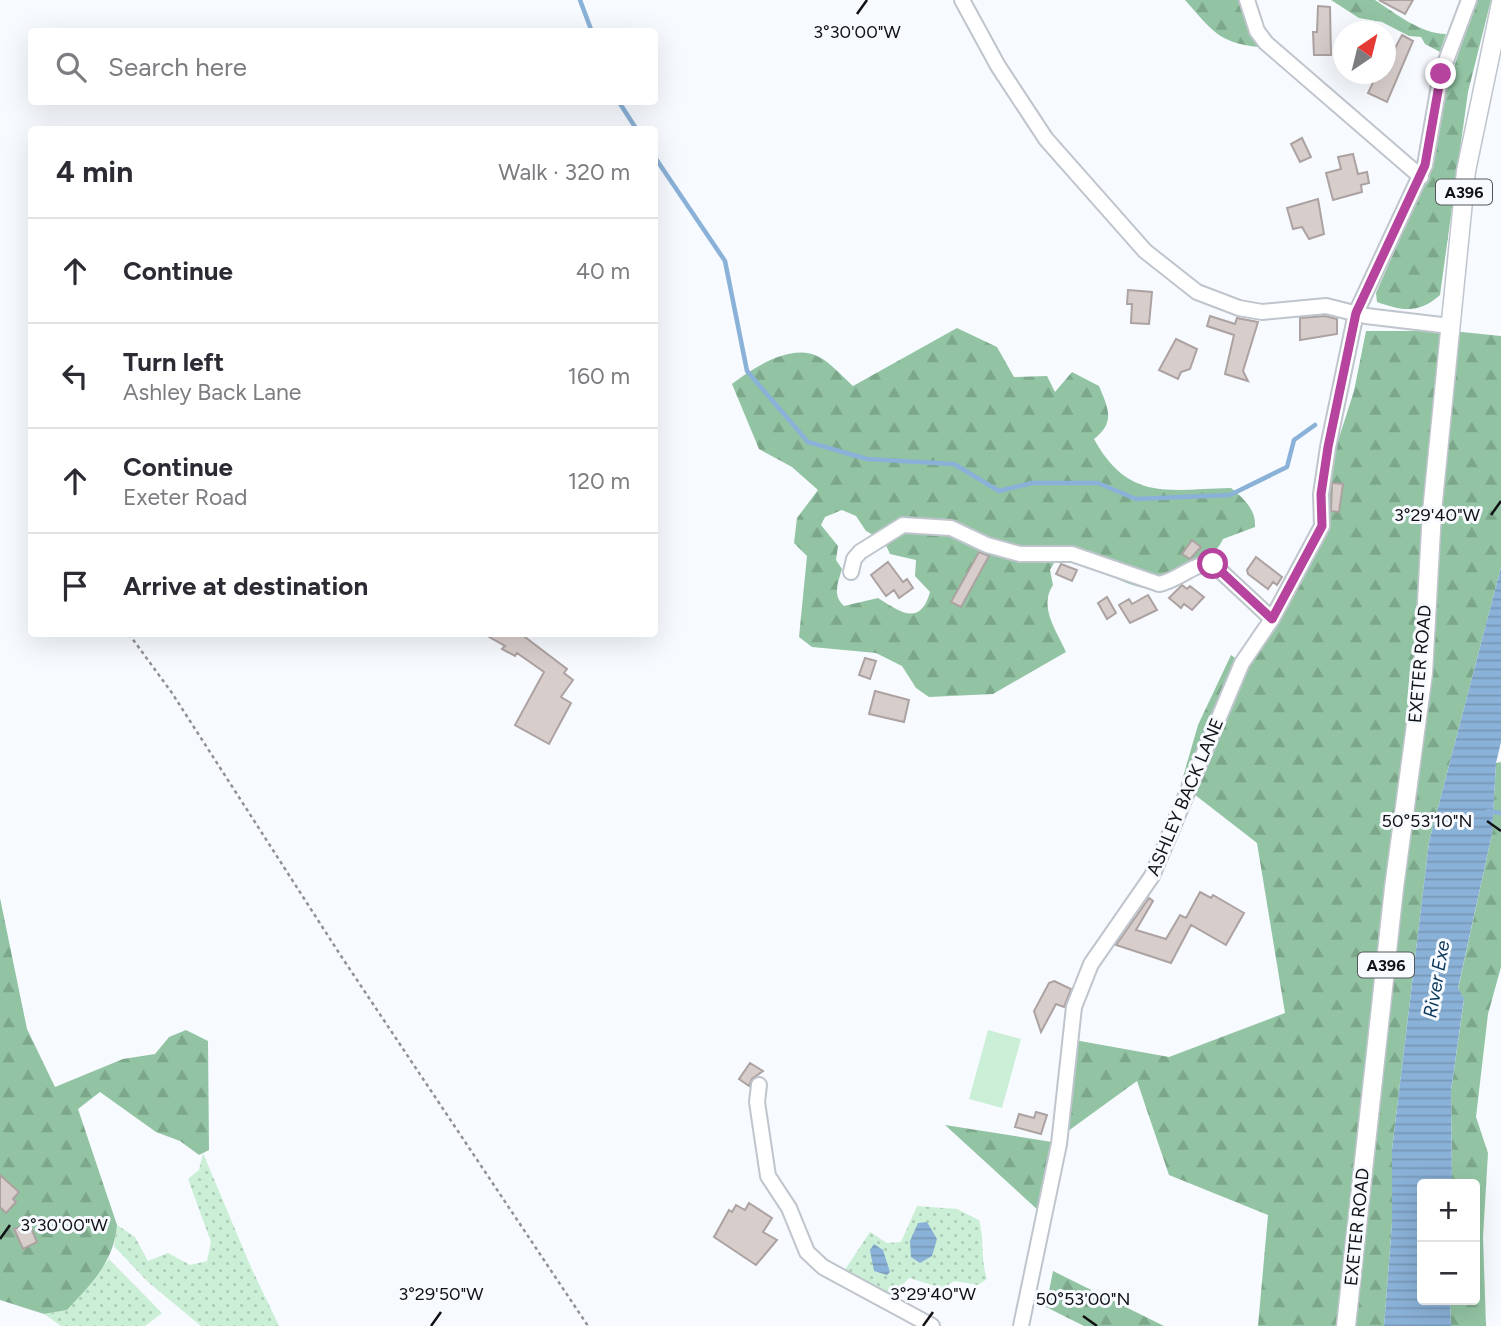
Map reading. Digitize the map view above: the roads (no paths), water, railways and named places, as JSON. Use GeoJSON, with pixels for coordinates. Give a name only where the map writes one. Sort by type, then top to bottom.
{"type":"FeatureCollection","features":[{"type":"Feature","properties":{"kind":"main road","name":"EXETER ROAD"},"geometry":{"type":"LineString","coordinates":[[1346,1326],[1394,888],[1423,673],[1432,512],[1466,172],[1500,14]]}},
{"type":"Feature","properties":{"kind":"street"},"geometry":{"type":"LineString","coordinates":[[961,0],[998,66],[1045,139],[1160,265],[1197,292],[1238,308],[1262,312],[1326,306],[1356,313],[1450,326]]}},
{"type":"Feature","properties":{"kind":"street"},"geometry":{"type":"LineString","coordinates":[[1247,0],[1250,13],[1266,43],[1421,177]]}},
{"type":"Feature","properties":{"kind":"street"},"geometry":{"type":"LineString","coordinates":[[1356,313],[1421,177],[1441,74],[1469,0]]}},
{"type":"Feature","properties":{"kind":"street","name":"ASHLEY BACK LANE"},"geometry":{"type":"LineString","coordinates":[[1021,1326],[1059,1144],[1074,1007],[1091,964],[1152,876],[1242,663],[1272,619],[1322,526],[1321,494],[1328,447],[1356,313]]}},
{"type":"Feature","properties":{"kind":"street"},"geometry":{"type":"LineString","coordinates":[[851,572],[854,559],[860,552],[903,524],[951,527],[987,545],[1020,554],[1072,554],[1159,584],[1170,583],[1204,563],[1213,564],[1272,619]]}},
{"type":"Feature","properties":{"kind":"street"},"geometry":{"type":"LineString","coordinates":[[759,1085],[757,1102],[768,1177],[789,1208],[807,1252],[823,1267],[932,1326]]}},
{"type":"Feature","properties":{"kind":"water","name":"River Exe"},"geometry":{"type":"Polygon","coordinates":[[[1501,567],[1501,742],[1496,763],[1492,834],[1458,988],[1464,999],[1451,1091],[1452,1179],[1417,1179],[1417,1305],[1450,1305],[1451,1326],[1384,1326],[1392,1224],[1392,1150],[1429,842],[1501,567]]]}},
{"type":"Feature","properties":{"kind":"water"},"geometry":{"type":"Polygon","coordinates":[[[927,1222],[937,1239],[932,1256],[920,1263],[911,1257],[910,1241],[918,1223],[927,1222]]]}},
{"type":"Feature","properties":{"kind":"water"},"geometry":{"type":"Polygon","coordinates":[[[874,1244],[883,1250],[890,1272],[887,1275],[874,1271],[870,1250],[874,1244]]]}},
{"type":"Feature","properties":{"kind":"waterway"},"geometry":{"type":"LineString","coordinates":[[580,0],[590,28]]}},
{"type":"Feature","properties":{"kind":"waterway"},"geometry":{"type":"LineString","coordinates":[[621,105],[634,126]]}},
{"type":"Feature","properties":{"kind":"waterway"},"geometry":{"type":"LineString","coordinates":[[658,162],[725,261],[747,371],[808,442],[867,459],[954,464],[999,491],[1032,483],[1098,483],[1136,499],[1230,495],[1287,467],[1294,440],[1315,425]]}},
{"type":"Feature","properties":{"kind":"waterway"},"geometry":{"type":"LineString","coordinates":[[1488,811],[1501,813]]}}]}
